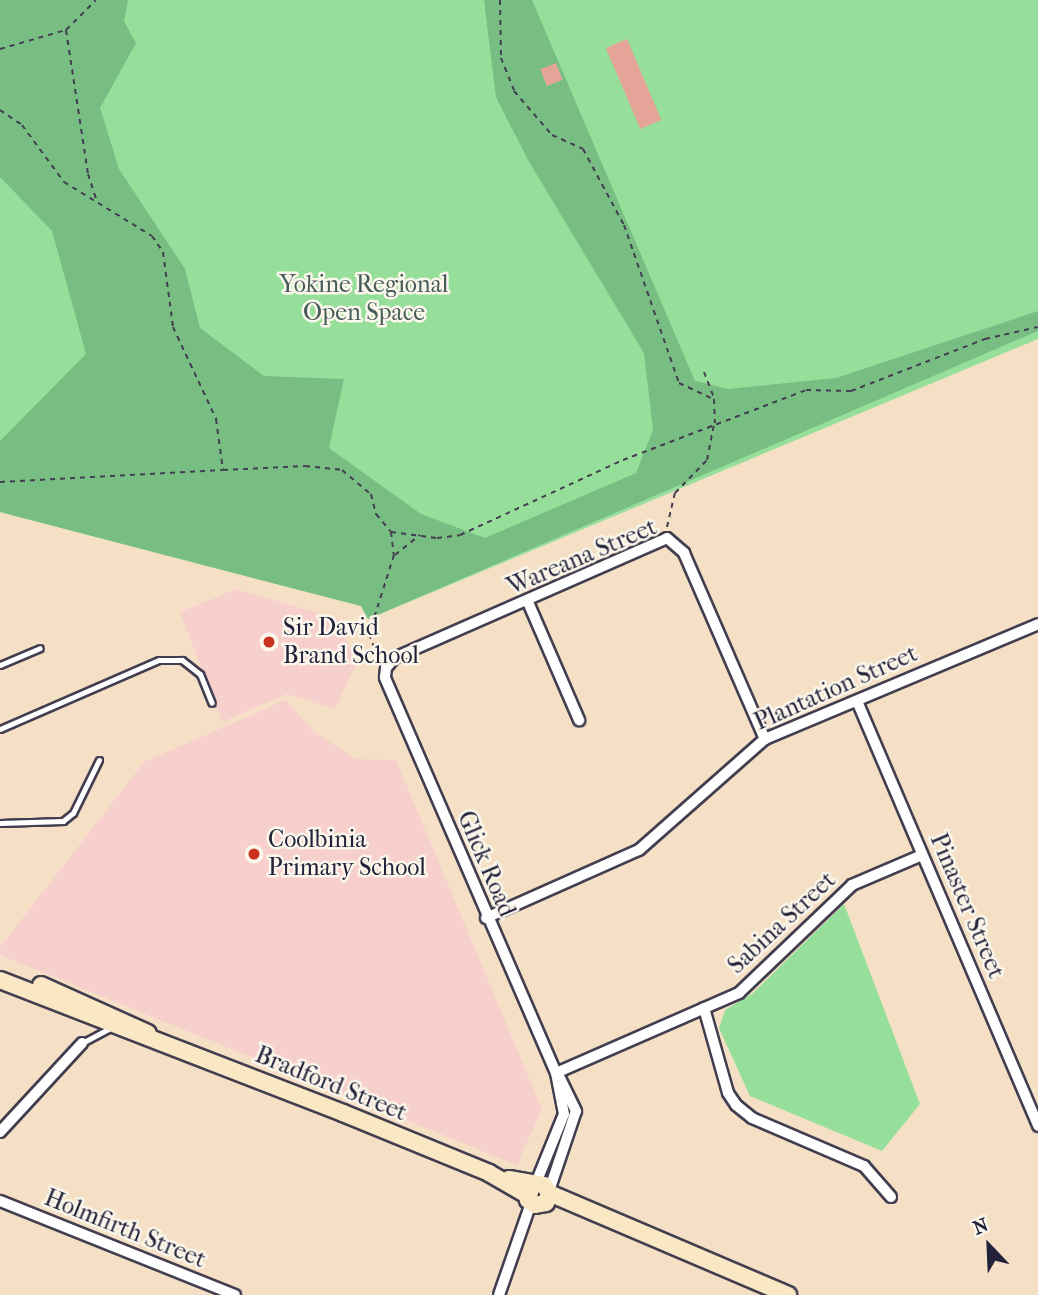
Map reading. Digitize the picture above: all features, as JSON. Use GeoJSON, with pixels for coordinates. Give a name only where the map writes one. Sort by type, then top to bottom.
{"type":"FeatureCollection","features":[{"type":"Feature","properties":{"kind":"street","name":"Wareana Street"},"geometry":{"type":"LineString","coordinates":[[386,668],[394,658],[528,602],[667,538],[684,553],[765,739]]}},
{"type":"Feature","properties":{"kind":"street"},"geometry":{"type":"LineString","coordinates":[[528,602],[579,720]]}},
{"type":"Feature","properties":{"kind":"street","name":"Plantation Street"},"geometry":{"type":"LineString","coordinates":[[486,918],[639,850],[765,739],[1038,624]]}},
{"type":"Feature","properties":{"kind":"street","name":"Glick Road"},"geometry":{"type":"LineString","coordinates":[[386,668],[385,677],[486,918],[556,1073],[565,1115],[539,1195],[499,1295]]}},
{"type":"Feature","properties":{"kind":"street","name":"Pinaster Street"},"geometry":{"type":"LineString","coordinates":[[857,701],[1038,1126]]}},
{"type":"Feature","properties":{"kind":"street","name":"Sabina Street"},"geometry":{"type":"LineString","coordinates":[[556,1073],[704,1008],[751,984],[852,885],[922,855]]}},
{"type":"Feature","properties":{"kind":"street","name":"Bradford Street"},"geometry":{"type":"LineString","coordinates":[[0,969],[133,1022],[156,1038]]}},
{"type":"Feature","properties":{"kind":"street","name":"Bradford Street"},"geometry":{"type":"LineString","coordinates":[[0,980],[112,1027],[156,1038],[788,1295]]}},
{"type":"Feature","properties":{"kind":"street"},"geometry":{"type":"LineString","coordinates":[[704,1008],[728,1093],[737,1105],[752,1118],[864,1166],[891,1197]]}},
{"type":"Feature","properties":{"kind":"street"},"geometry":{"type":"LineString","coordinates":[[0,1132],[82,1043]]}},
{"type":"Feature","properties":{"kind":"street","name":"Holmfirth Street"},"geometry":{"type":"LineString","coordinates":[[0,1201],[235,1295]]}},
{"type":"Feature","properties":{"kind":"lane"},"geometry":{"type":"LineString","coordinates":[[0,666],[40,648]]}},
{"type":"Feature","properties":{"kind":"lane"},"geometry":{"type":"LineString","coordinates":[[0,729],[159,660],[182,660],[201,674],[212,703]]}},
{"type":"Feature","properties":{"kind":"lane"},"geometry":{"type":"LineString","coordinates":[[0,823],[63,821],[74,813],[99,760]]}},
{"type":"Feature","properties":{"kind":"lane"},"geometry":{"type":"LineString","coordinates":[[82,1043],[112,1027]]}},
{"type":"Feature","properties":{"kind":"path"},"geometry":{"type":"LineString","coordinates":[[0,49],[66,30],[96,0]]}},
{"type":"Feature","properties":{"kind":"path"},"geometry":{"type":"LineString","coordinates":[[500,0],[501,58],[514,92],[552,135],[583,149],[624,225],[679,383],[714,400]]}},
{"type":"Feature","properties":{"kind":"path"},"geometry":{"type":"LineString","coordinates":[[66,30],[88,174],[97,202]]}},
{"type":"Feature","properties":{"kind":"path"},"geometry":{"type":"LineString","coordinates":[[0,110],[22,125],[64,182],[152,236],[163,252],[173,327],[216,419],[223,470]]}},
{"type":"Feature","properties":{"kind":"path"},"geometry":{"type":"LineString","coordinates":[[391,532],[460,535],[714,424],[806,390],[851,391],[985,339],[1038,327]]}},
{"type":"Feature","properties":{"kind":"path"},"geometry":{"type":"LineString","coordinates":[[667,538],[667,516],[675,493],[707,460],[714,424],[714,400],[704,372]]}},
{"type":"Feature","properties":{"kind":"path"},"geometry":{"type":"LineString","coordinates":[[0,482],[305,466],[342,470],[371,494],[376,514],[391,532],[394,555],[369,634],[373,652],[386,668]]}},
{"type":"Feature","properties":{"kind":"path"},"geometry":{"type":"LineString","coordinates":[[394,555],[421,535]]}},
{"type":"Feature","properties":{"kind":"shaded area","name":"Sir David Brand School"},"geometry":{"type":"Polygon","coordinates":[[[236,589],[338,619],[356,664],[335,709],[287,694],[222,722],[180,612],[236,589]]]}},
{"type":"Feature","properties":{"kind":"shaded area","name":"Coolbinia Primary School"},"geometry":{"type":"Polygon","coordinates":[[[286,700],[314,732],[356,759],[396,760],[542,1109],[517,1165],[0,955],[0,947],[144,762],[286,700]]]}},
{"type":"Feature","properties":{"kind":"green space","name":"Yokine Regional Open Space"},"geometry":{"type":"Polygon","coordinates":[[[0,0],[1038,0],[1038,339],[368,619],[361,606],[0,512],[0,0]]]}},
{"type":"Feature","properties":{"kind":"green space"},"geometry":{"type":"Polygon","coordinates":[[[0,0],[128,0],[124,21],[136,43],[100,108],[119,169],[185,269],[200,328],[264,376],[344,379],[329,448],[421,514],[485,538],[636,473],[653,430],[644,353],[528,160],[496,97],[484,0],[532,0],[695,381],[728,389],[836,378],[1038,311],[1038,331],[368,619],[361,606],[0,512],[0,441],[86,354],[52,231],[0,177],[0,0]]]}},
{"type":"Feature","properties":{"kind":"green space"},"geometry":{"type":"Polygon","coordinates":[[[844,904],[920,1104],[882,1151],[750,1096],[719,1028],[725,1010],[753,993],[844,904]]]}},
{"type":"Feature","properties":{"kind":"building"},"geometry":{"type":"Polygon","coordinates":[[[627,39],[661,120],[640,129],[606,48],[627,39]]]}},
{"type":"Feature","properties":{"kind":"building"},"geometry":{"type":"Polygon","coordinates":[[[556,63],[563,80],[547,86],[540,69],[556,63]]]}},
{"type":"Feature","properties":{"kind":"place","name":"Sir David Brand School"},"geometry":{"type":"Point","coordinates":[269,642]}},
{"type":"Feature","properties":{"kind":"place","name":"Coolbinia Primary School"},"geometry":{"type":"Point","coordinates":[254,854]}}]}
